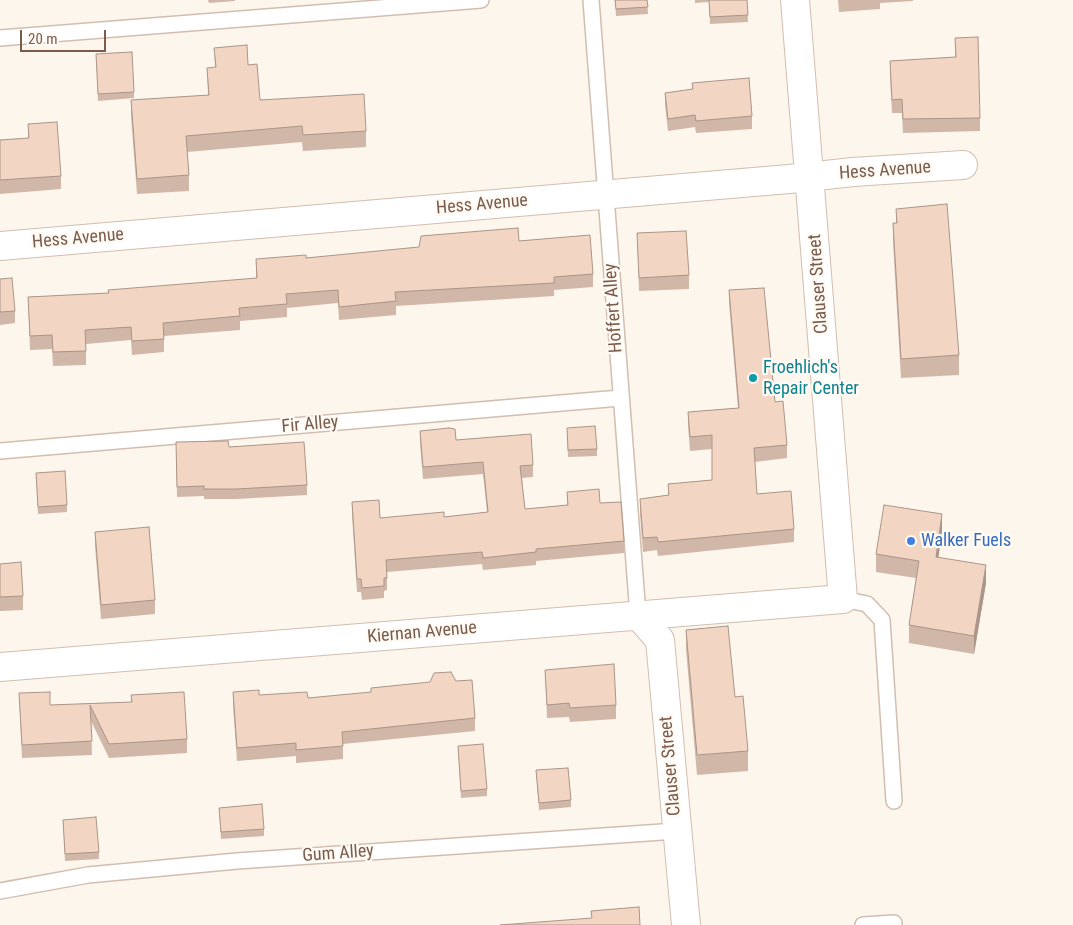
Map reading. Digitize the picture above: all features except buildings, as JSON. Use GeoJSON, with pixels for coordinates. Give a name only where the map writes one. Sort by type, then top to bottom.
{"type":"FeatureCollection","features":[{"type":"Feature","properties":{"kind":"street","name":"Clauser Street"},"geometry":{"type":"LineString","coordinates":[[795,0],[844,599]]}},
{"type":"Feature","properties":{"kind":"street","name":"Hess Avenue"},"geometry":{"type":"LineString","coordinates":[[0,246],[607,195],[853,172],[963,165]]}},
{"type":"Feature","properties":{"kind":"street","name":"Kiernan Avenue"},"geometry":{"type":"LineString","coordinates":[[0,667],[844,599]]}},
{"type":"Feature","properties":{"kind":"street","name":"Clauser Street"},"geometry":{"type":"LineString","coordinates":[[638,615],[660,640],[686,925]]}},
{"type":"Feature","properties":{"kind":"lane"},"geometry":{"type":"LineString","coordinates":[[0,38],[482,0]]}},
{"type":"Feature","properties":{"kind":"lane","name":"Hoffert Alley"},"geometry":{"type":"LineString","coordinates":[[591,0],[638,615]]}},
{"type":"Feature","properties":{"kind":"lane","name":"Fir Alley"},"geometry":{"type":"LineString","coordinates":[[0,451],[620,398]]}},
{"type":"Feature","properties":{"kind":"lane"},"geometry":{"type":"LineString","coordinates":[[844,599],[867,604],[882,620],[894,801]]}},
{"type":"Feature","properties":{"kind":"lane","name":"Gum Alley"},"geometry":{"type":"LineString","coordinates":[[0,891],[88,875],[227,862],[677,831]]}},
{"type":"Feature","properties":{"kind":"lane"},"geometry":{"type":"LineString","coordinates":[[863,925],[894,923]]}},
{"type":"Feature","properties":{"kind":"place","name":"Froehlich's Repair Center"},"geometry":{"type":"Point","coordinates":[753,378]}},
{"type":"Feature","properties":{"kind":"place","name":"Walker Fuels"},"geometry":{"type":"Point","coordinates":[911,541]}}]}
